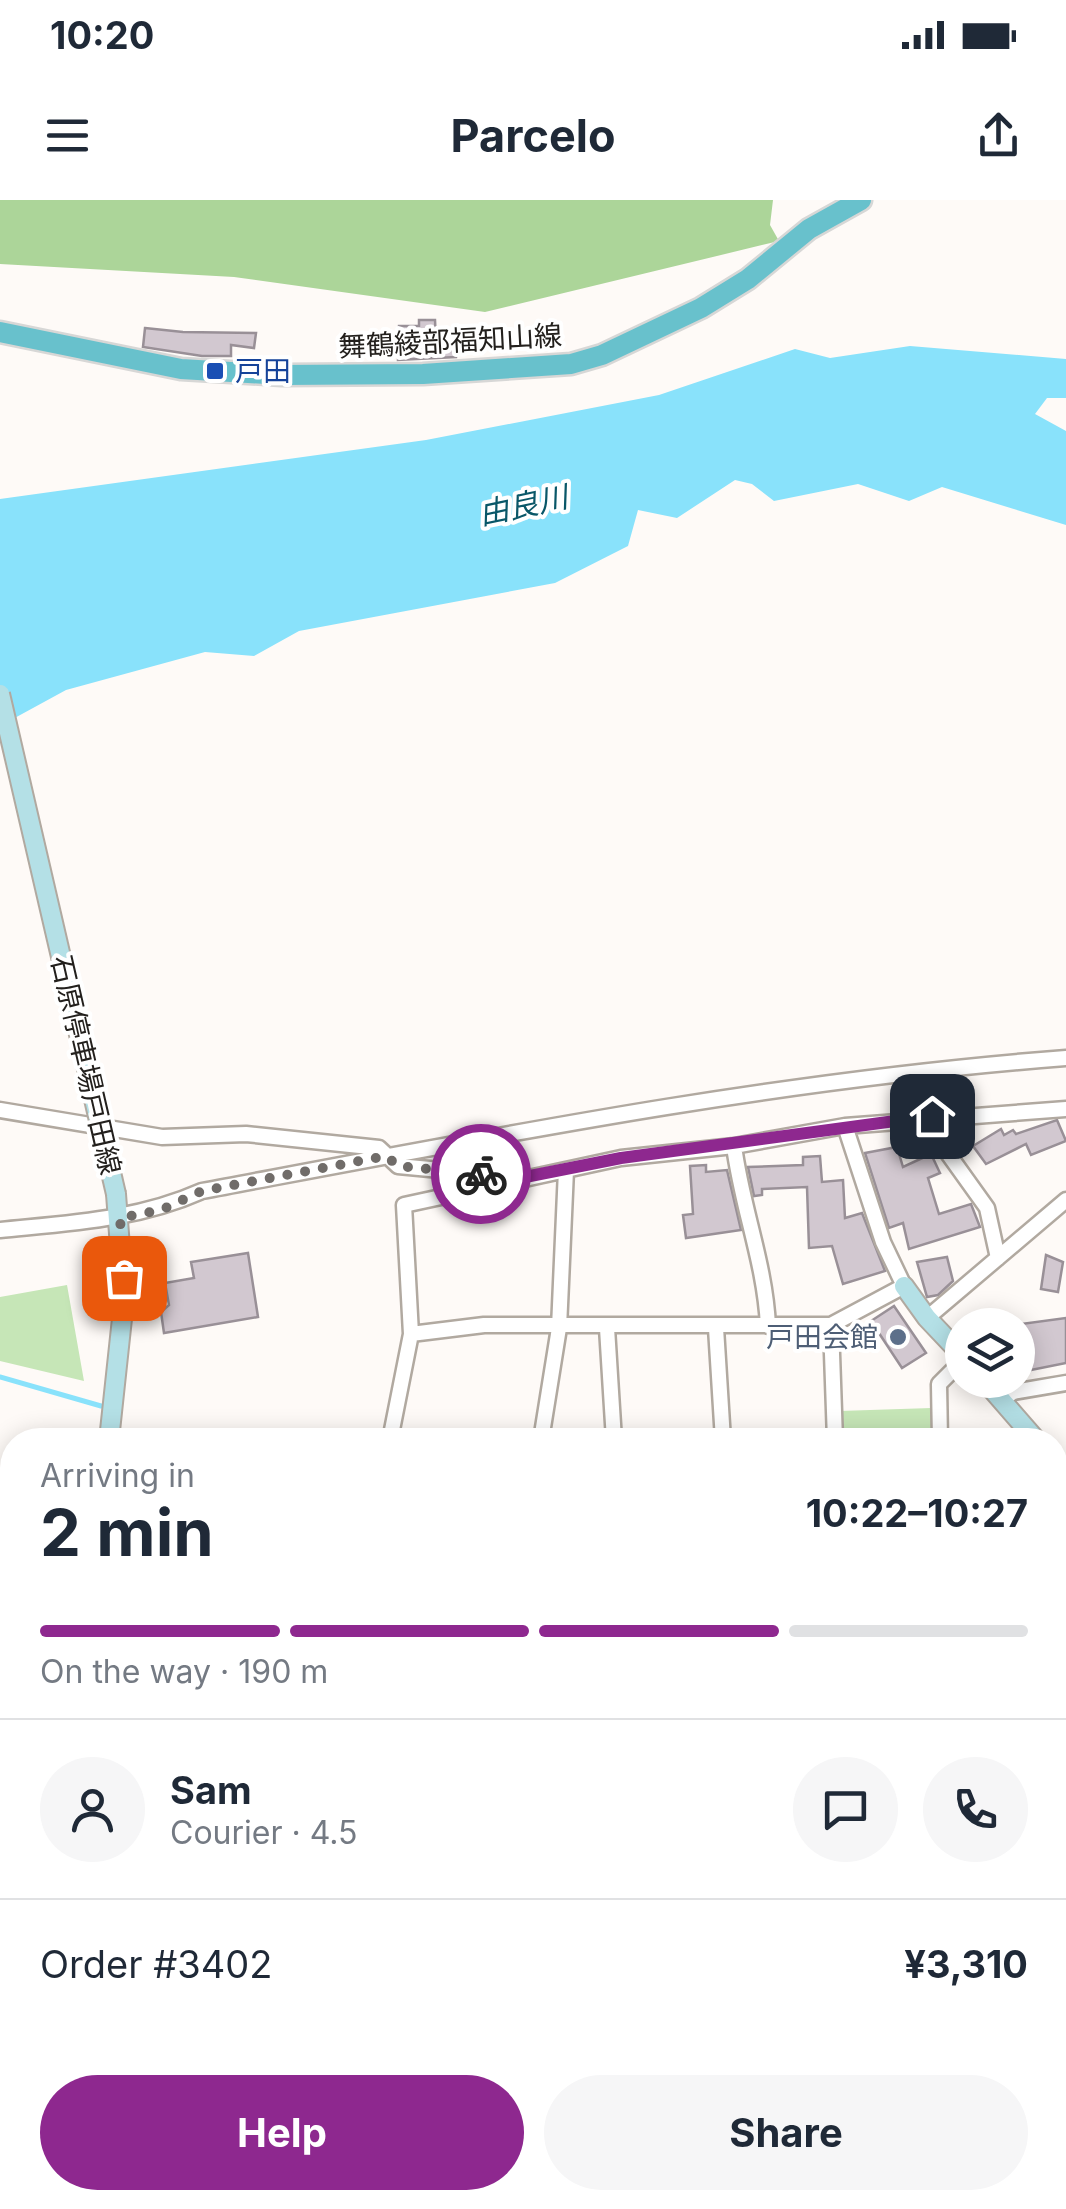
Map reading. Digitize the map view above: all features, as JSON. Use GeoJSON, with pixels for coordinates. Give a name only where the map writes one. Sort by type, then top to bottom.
{"type":"FeatureCollection","features":[{"type":"Feature","properties":{"kind":"main road","name":"舞鶴綾部福知山線"},"geometry":{"type":"LineString","coordinates":[[0,332],[181,369],[282,375],[423,374],[572,364],[602,355],[701,308],[748,279],[809,229],[861,200]]}},
{"type":"Feature","properties":{"kind":"main road","name":"石原停車場戸田線"},"geometry":{"type":"LineString","coordinates":[[0,694],[120,1218],[122,1334],[110,1428]]}},
{"type":"Feature","properties":{"kind":"main road"},"geometry":{"type":"LineString","coordinates":[[904,1286],[945,1339]]}},
{"type":"Feature","properties":{"kind":"main road"},"geometry":{"type":"LineString","coordinates":[[1002,1400],[1026,1428]]}},
{"type":"Feature","properties":{"kind":"street"},"geometry":{"type":"LineString","coordinates":[[0,1230],[120,1218],[161,1210],[202,1191],[756,1091],[908,1070],[1066,1058]]}},
{"type":"Feature","properties":{"kind":"street"},"geometry":{"type":"LineString","coordinates":[[392,1428],[411,1334],[404,1204],[479,1192],[520,1178],[621,1158],[734,1146],[845,1126],[932,1116],[1066,1109]]}},
{"type":"Feature","properties":{"kind":"street"},"geometry":{"type":"LineString","coordinates":[[0,1110],[162,1136],[246,1134],[379,1148],[398,1166],[520,1178]]}},
{"type":"Feature","properties":{"kind":"street"},"geometry":{"type":"LineString","coordinates":[[932,1116],[939,1141],[987,1208],[998,1258]]}},
{"type":"Feature","properties":{"kind":"street"},"geometry":{"type":"LineString","coordinates":[[411,1334],[484,1325],[832,1325],[904,1286],[883,1242],[845,1126]]}},
{"type":"Feature","properties":{"kind":"street"},"geometry":{"type":"LineString","coordinates":[[734,1146],[741,1199],[748,1210],[766,1280],[768,1326]]}},
{"type":"Feature","properties":{"kind":"street"},"geometry":{"type":"LineString","coordinates":[[542,1428],[559,1328],[566,1170]]}},
{"type":"Feature","properties":{"kind":"street"},"geometry":{"type":"LineString","coordinates":[[927,1318],[1066,1200]]}},
{"type":"Feature","properties":{"kind":"street"},"geometry":{"type":"LineString","coordinates":[[832,1325],[835,1428]]}},
{"type":"Feature","properties":{"kind":"street"},"geometry":{"type":"LineString","coordinates":[[607,1328],[613,1428]]}},
{"type":"Feature","properties":{"kind":"street"},"geometry":{"type":"LineString","coordinates":[[716,1328],[723,1428]]}},
{"type":"Feature","properties":{"kind":"street"},"geometry":{"type":"LineString","coordinates":[[940,1428],[939,1384],[945,1377]]}},
{"type":"Feature","properties":{"kind":"street"},"geometry":{"type":"LineString","coordinates":[[1002,1400],[1014,1392],[1066,1383]]}},
{"type":"Feature","properties":{"kind":"green space"},"geometry":{"type":"Polygon","coordinates":[[[0,200],[773,200],[770,225],[779,241],[485,312],[234,277],[0,264],[0,200]]]}},
{"type":"Feature","properties":{"kind":"green space"},"geometry":{"type":"Polygon","coordinates":[[[67,1285],[84,1381],[0,1361],[0,1297],[67,1285]]]}},
{"type":"Feature","properties":{"kind":"green space"},"geometry":{"type":"Polygon","coordinates":[[[931,1408],[932,1428],[841,1428],[840,1411],[931,1408]]]}},
{"type":"Feature","properties":{"kind":"water","name":"由良川"},"geometry":{"type":"Polygon","coordinates":[[[910,346],[1066,359],[1066,398],[1047,398],[1035,414],[1066,431],[1066,525],[942,487],[909,501],[858,484],[774,501],[752,484],[735,480],[677,518],[638,510],[628,546],[555,583],[299,631],[254,656],[205,652],[66,690],[0,726],[0,499],[426,440],[659,395],[795,349],[830,358],[910,346]]]}},
{"type":"Feature","properties":{"kind":"building"},"geometry":{"type":"Polygon","coordinates":[[[419,320],[435,320],[436,341],[457,341],[456,357],[398,360],[399,326],[419,326],[419,320]]]}},
{"type":"Feature","properties":{"kind":"building"},"geometry":{"type":"Polygon","coordinates":[[[145,328],[256,333],[254,348],[231,345],[231,356],[202,356],[143,347],[145,328]]]}},
{"type":"Feature","properties":{"kind":"building"},"geometry":{"type":"Polygon","coordinates":[[[1057,1120],[1066,1141],[1031,1155],[1026,1144],[986,1164],[973,1146],[1001,1129],[1004,1135],[1013,1130],[1016,1134],[1057,1120]]]}},
{"type":"Feature","properties":{"kind":"building"},"geometry":{"type":"Polygon","coordinates":[[[897,1147],[903,1167],[931,1154],[940,1173],[928,1178],[939,1214],[971,1204],[980,1227],[909,1249],[903,1223],[889,1228],[865,1153],[897,1147]]]}},
{"type":"Feature","properties":{"kind":"building"},"geometry":{"type":"Polygon","coordinates":[[[820,1156],[822,1182],[843,1180],[845,1218],[862,1213],[885,1271],[843,1284],[832,1246],[809,1248],[807,1187],[762,1189],[762,1195],[754,1196],[748,1167],[803,1165],[803,1157],[820,1156]]]}},
{"type":"Feature","properties":{"kind":"building"},"geometry":{"type":"Polygon","coordinates":[[[706,1165],[706,1172],[727,1170],[741,1230],[686,1238],[683,1215],[693,1214],[690,1166],[706,1165]]]}},
{"type":"Feature","properties":{"kind":"building"},"geometry":{"type":"Polygon","coordinates":[[[248,1253],[258,1317],[164,1333],[161,1312],[169,1305],[165,1283],[194,1278],[191,1262],[248,1253]]]}},
{"type":"Feature","properties":{"kind":"building"},"geometry":{"type":"Polygon","coordinates":[[[1046,1255],[1063,1262],[1058,1292],[1041,1289],[1046,1255]]]}},
{"type":"Feature","properties":{"kind":"building"},"geometry":{"type":"Polygon","coordinates":[[[947,1257],[953,1281],[938,1295],[927,1297],[917,1262],[947,1257]]]}},
{"type":"Feature","properties":{"kind":"building","name":"戸田会館"},"geometry":{"type":"Polygon","coordinates":[[[894,1306],[926,1353],[902,1368],[871,1321],[894,1306]]]}},
{"type":"Feature","properties":{"kind":"building"},"geometry":{"type":"Polygon","coordinates":[[[1066,1318],[1066,1363],[1035,1369],[1035,1322],[1066,1318]]]}},
{"type":"Feature","properties":{"kind":"waterway"},"geometry":{"type":"LineString","coordinates":[[0,1377],[101,1406]]}},
{"type":"Feature","properties":{"kind":"way so far"},"geometry":{"type":"LineString","coordinates":[[124,1278],[120,1218],[161,1210],[202,1191],[386,1156],[398,1166],[481,1174]]}},
{"type":"Feature","properties":{"kind":"place","name":"戸田"},"geometry":{"type":"Point","coordinates":[215,371]}},
{"type":"Feature","properties":{"kind":"place","name":"戸田会館"},"geometry":{"type":"Point","coordinates":[898,1337]}},
{"type":"Feature","properties":{"kind":"route"},"geometry":{"type":"LineString","coordinates":[[481,1174],[520,1178],[621,1158],[734,1146],[845,1126],[932,1116]]}}]}
